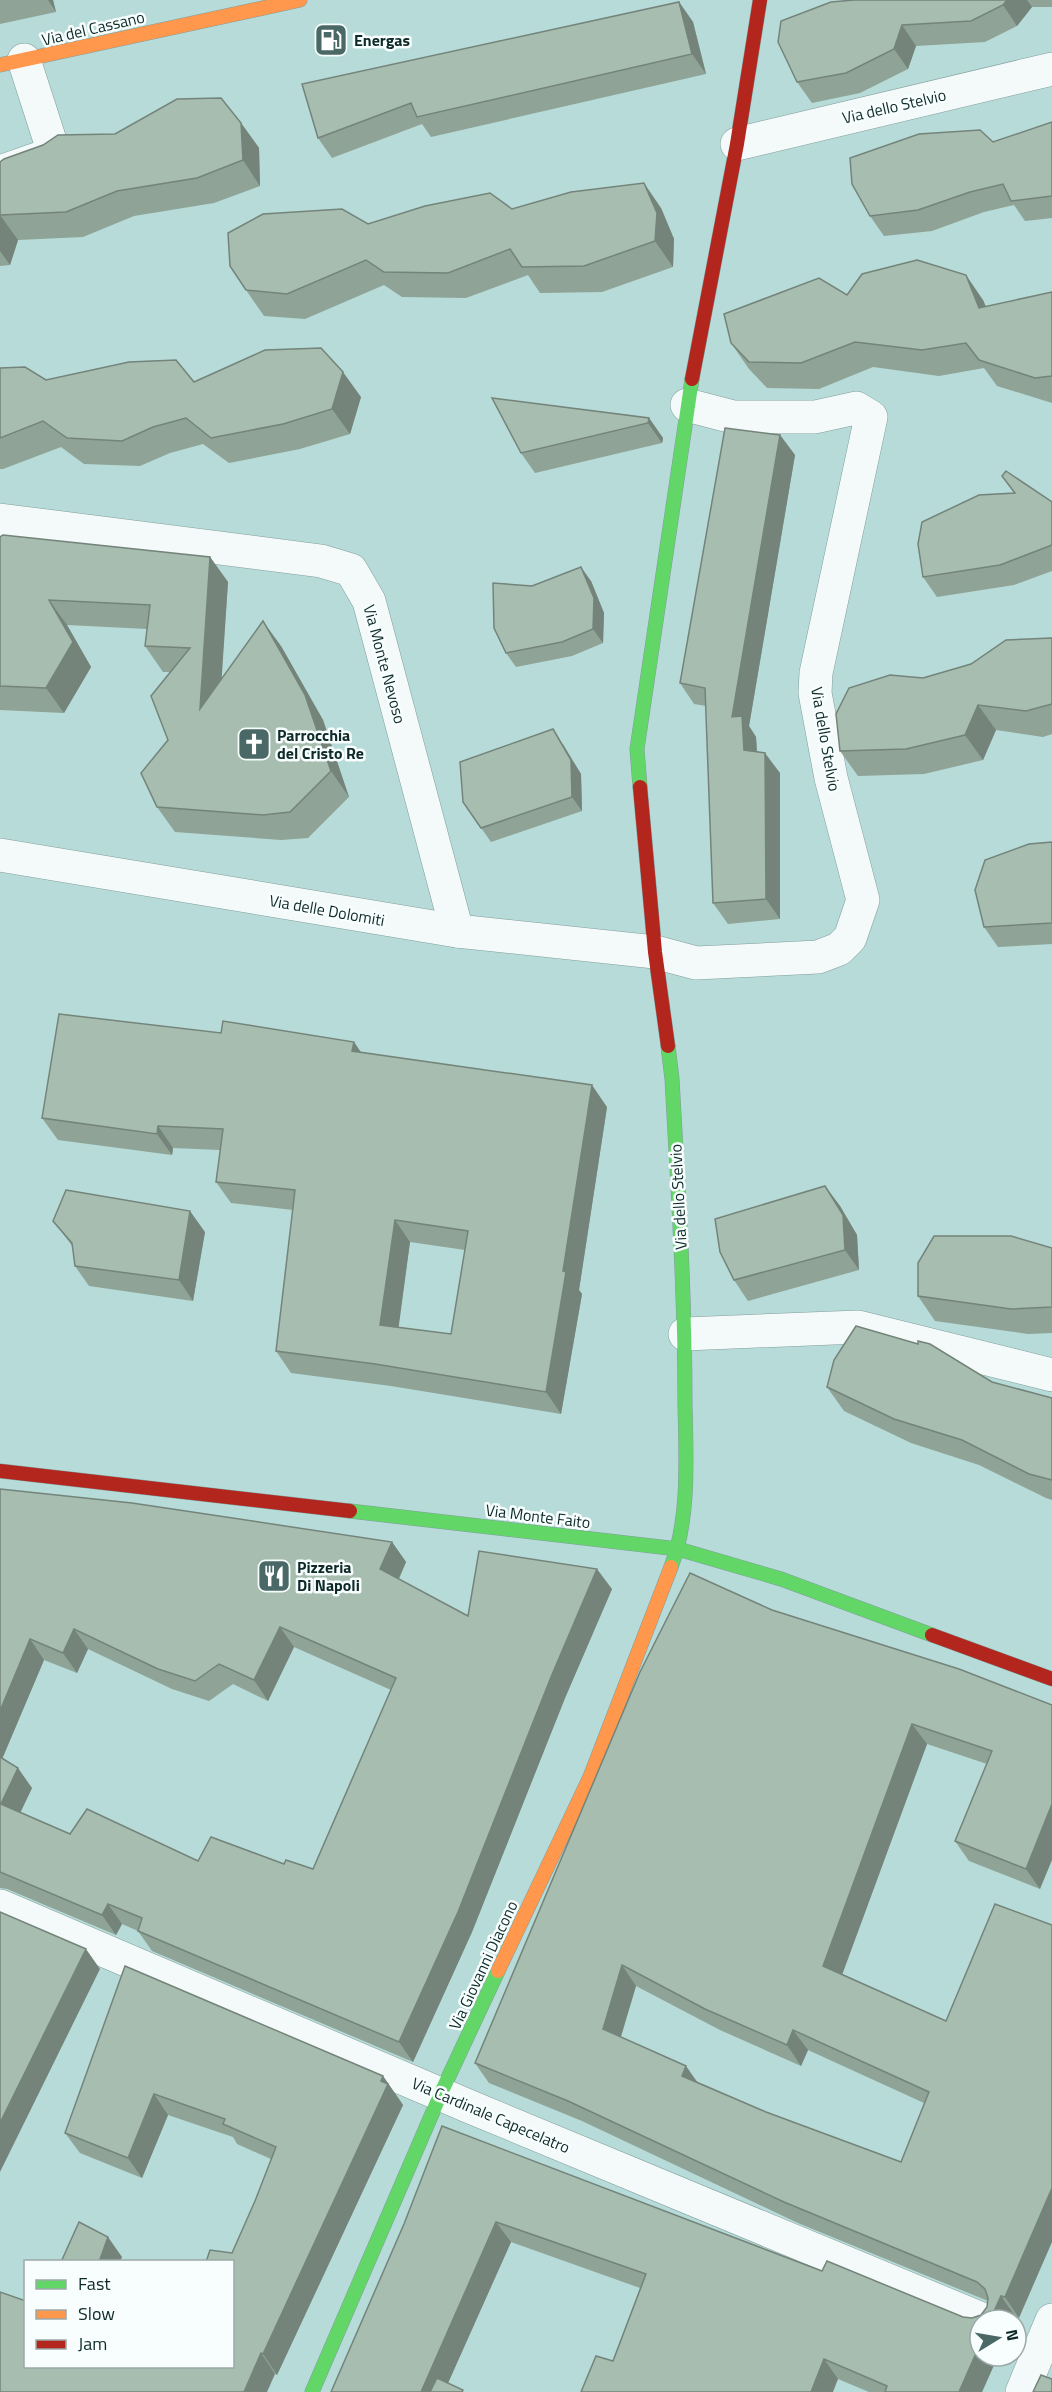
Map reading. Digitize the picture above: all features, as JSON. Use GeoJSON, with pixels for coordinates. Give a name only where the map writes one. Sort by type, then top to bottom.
{"type":"FeatureCollection","features":[{"type":"Feature","properties":{"kind":"street","name":"Via del Cassano"},"geometry":{"type":"LineString","coordinates":[[12,63],[300,0]]}},
{"type":"Feature","properties":{"kind":"street","name":"Via dello Stelvio"},"geometry":{"type":"LineString","coordinates":[[678,1549],[686,1476],[685,1334],[672,1079],[655,952],[637,749],[687,405],[737,144],[760,0]]}},
{"type":"Feature","properties":{"kind":"street"},"geometry":{"type":"LineString","coordinates":[[0,172],[54,153],[12,63]]}},
{"type":"Feature","properties":{"kind":"street","name":"Via dello Stelvio"},"geometry":{"type":"LineString","coordinates":[[737,144],[1052,69]]}},
{"type":"Feature","properties":{"kind":"street","name":"Via dello Stelvio"},"geometry":{"type":"LineString","coordinates":[[655,952],[696,963],[818,957],[839,949],[850,938],[864,900],[831,778],[815,693],[816,673],[871,417],[856,408],[815,417],[733,417],[687,405]]}},
{"type":"Feature","properties":{"kind":"street","name":"Via Monte Nevoso"},"geometry":{"type":"LineString","coordinates":[[0,520],[321,561],[351,570],[369,602],[457,932]]}},
{"type":"Feature","properties":{"kind":"street","name":"Via delle Dolomiti"},"geometry":{"type":"LineString","coordinates":[[0,855],[457,932],[655,952]]}},
{"type":"Feature","properties":{"kind":"street"},"geometry":{"type":"LineString","coordinates":[[685,1334],[858,1327],[1052,1375]]}},
{"type":"Feature","properties":{"kind":"street","name":"Via Monte Faito"},"geometry":{"type":"LineString","coordinates":[[0,1471],[678,1549],[781,1579],[1052,1679]]}},
{"type":"Feature","properties":{"kind":"street","name":"Via Giovanni Diacono"},"geometry":{"type":"LineString","coordinates":[[312,2392],[441,2093],[590,1778],[678,1549]]}},
{"type":"Feature","properties":{"kind":"street","name":"Via Cardinale Capecelatro"},"geometry":{"type":"LineString","coordinates":[[0,1906],[968,2313]]}},
{"type":"Feature","properties":{"kind":"street"},"geometry":{"type":"LineString","coordinates":[[1022,2392],[1041,2336]]}},
{"type":"Feature","properties":{"kind":"building"},"geometry":{"type":"Polygon","coordinates":[[[1007,0],[1003,5],[971,21],[902,25],[894,49],[846,73],[797,82],[778,42],[781,21],[831,2],[1007,0]]]}},
{"type":"Feature","properties":{"kind":"building"},"geometry":{"type":"Polygon","coordinates":[[[679,2],[692,54],[417,117],[411,103],[318,138],[302,84],[679,2]]]}},
{"type":"Feature","properties":{"kind":"building"},"geometry":{"type":"Polygon","coordinates":[[[221,98],[241,123],[243,160],[197,178],[117,191],[66,212],[0,215],[0,162],[4,159],[43,145],[58,135],[115,134],[177,99],[221,98]]]}},
{"type":"Feature","properties":{"kind":"building"},"geometry":{"type":"Polygon","coordinates":[[[1052,122],[1052,196],[1011,201],[1003,184],[970,192],[918,210],[870,216],[852,184],[850,158],[919,134],[980,130],[993,142],[1052,122]]]}},
{"type":"Feature","properties":{"kind":"building"},"geometry":{"type":"Polygon","coordinates":[[[644,183],[657,213],[655,241],[584,266],[522,267],[510,249],[448,273],[384,272],[366,260],[287,294],[246,290],[230,266],[228,233],[263,214],[342,209],[368,224],[425,206],[490,193],[512,209],[571,192],[644,183]]]}},
{"type":"Feature","properties":{"kind":"building"},"geometry":{"type":"Polygon","coordinates":[[[917,260],[966,275],[979,308],[1052,292],[1052,376],[1035,378],[979,360],[966,343],[922,350],[855,342],[801,363],[749,362],[731,343],[724,314],[819,278],[847,295],[862,274],[917,260]]]}},
{"type":"Feature","properties":{"kind":"building"},"geometry":{"type":"Polygon","coordinates":[[[321,348],[343,372],[332,409],[283,424],[211,438],[186,418],[153,427],[122,441],[67,438],[43,421],[0,438],[0,368],[25,367],[46,380],[129,362],[176,360],[194,382],[265,350],[321,348]]]}},
{"type":"Feature","properties":{"kind":"building"},"geometry":{"type":"Polygon","coordinates":[[[492,398],[649,418],[648,423],[521,453],[492,398]]]}},
{"type":"Feature","properties":{"kind":"building"},"geometry":{"type":"Polygon","coordinates":[[[725,428],[780,435],[732,717],[742,716],[744,750],[765,753],[766,899],[713,903],[705,688],[680,683],[725,428]]]}},
{"type":"Feature","properties":{"kind":"building"},"geometry":{"type":"Polygon","coordinates":[[[1006,471],[1052,502],[1052,545],[1000,565],[923,577],[918,544],[922,522],[979,495],[1015,493],[1002,476],[1006,471]]]}},
{"type":"Feature","properties":{"kind":"building"},"geometry":{"type":"Polygon","coordinates":[[[3,535],[210,557],[200,709],[263,621],[305,695],[331,771],[290,812],[263,815],[157,807],[141,773],[168,740],[151,696],[190,648],[145,646],[150,605],[49,600],[73,642],[46,688],[0,686],[0,537],[3,535]]]}},
{"type":"Feature","properties":{"kind":"building"},"geometry":{"type":"Polygon","coordinates":[[[581,567],[594,598],[593,629],[562,642],[506,653],[494,628],[493,583],[532,586],[581,567]]]}},
{"type":"Feature","properties":{"kind":"building"},"geometry":{"type":"Polygon","coordinates":[[[1052,638],[1052,704],[1026,711],[978,705],[965,735],[906,749],[840,751],[836,714],[849,688],[890,675],[923,678],[971,664],[1006,640],[1052,638]]]}},
{"type":"Feature","properties":{"kind":"building"},"geometry":{"type":"Polygon","coordinates":[[[553,729],[571,760],[572,797],[481,828],[463,802],[460,762],[553,729]]]}},
{"type":"Feature","properties":{"kind":"building"},"geometry":{"type":"Polygon","coordinates":[[[1052,842],[1052,923],[984,927],[975,890],[985,860],[1029,844],[1052,842]]]}},
{"type":"Feature","properties":{"kind":"building"},"geometry":{"type":"Polygon","coordinates":[[[59,1014],[221,1033],[223,1021],[354,1042],[352,1051],[592,1085],[563,1271],[566,1272],[546,1392],[375,1364],[276,1351],[295,1190],[216,1182],[223,1129],[158,1126],[157,1134],[42,1118],[59,1014]],[[395,1220],[380,1325],[451,1334],[468,1231],[395,1220]]]}},
{"type":"Feature","properties":{"kind":"building"},"geometry":{"type":"Polygon","coordinates":[[[825,1186],[843,1215],[845,1250],[734,1280],[720,1252],[715,1219],[825,1186]]]}},
{"type":"Feature","properties":{"kind":"building"},"geometry":{"type":"Polygon","coordinates":[[[66,1190],[190,1211],[179,1280],[75,1266],[72,1243],[53,1221],[66,1190]]]}},
{"type":"Feature","properties":{"kind":"building"},"geometry":{"type":"Polygon","coordinates":[[[934,1236],[1011,1236],[1052,1248],[1052,1307],[1011,1309],[918,1296],[918,1263],[934,1236]]]}},
{"type":"Feature","properties":{"kind":"building"},"geometry":{"type":"Polygon","coordinates":[[[856,1326],[918,1344],[918,1341],[930,1344],[992,1382],[1052,1398],[1052,1480],[1029,1474],[962,1440],[894,1419],[827,1387],[834,1360],[856,1326]]]}},
{"type":"Feature","properties":{"kind":"building"},"geometry":{"type":"Polygon","coordinates":[[[0,1489],[132,1503],[392,1542],[380,1569],[468,1616],[479,1551],[597,1569],[551,1677],[458,1912],[399,2042],[138,1931],[142,1918],[108,1904],[102,1915],[0,1872],[0,1757],[18,1768],[1,1804],[70,1834],[87,1809],[198,1861],[211,1837],[284,1864],[286,1860],[313,1869],[396,1678],[280,1627],[254,1680],[219,1664],[195,1681],[158,1669],[74,1629],[63,1653],[30,1639],[0,1711],[0,1489]]]}},
{"type":"Feature","properties":{"kind":"building"},"geometry":{"type":"Polygon","coordinates":[[[690,1573],[772,1610],[959,1669],[1052,1705],[1052,1804],[1026,1869],[955,1841],[992,1751],[912,1724],[823,1966],[946,2021],[995,1904],[1052,1925],[1052,2188],[1005,2297],[1001,2296],[996,2308],[986,2308],[988,2298],[985,2289],[977,2282],[784,2202],[568,2101],[475,2063],[640,1672],[690,1573]],[[622,1965],[603,2029],[686,2066],[682,2076],[766,2112],[901,2162],[929,2092],[793,2030],[787,2045],[705,2009],[622,1965]]]}},
{"type":"Feature","properties":{"kind":"building"},"geometry":{"type":"Polygon","coordinates":[[[0,1912],[86,1949],[0,2123],[0,1912]]]}},
{"type":"Feature","properties":{"kind":"building"},"geometry":{"type":"Polygon","coordinates":[[[125,1966],[383,2076],[381,2081],[388,2084],[244,2392],[0,2392],[0,2292],[24,2300],[24,2368],[234,2368],[234,2260],[207,2260],[210,2250],[232,2253],[276,2147],[223,2124],[225,2119],[154,2094],[128,2158],[65,2133],[125,1966]]]}},
{"type":"Feature","properties":{"kind":"building"},"geometry":{"type":"Polygon","coordinates":[[[442,2126],[822,2271],[827,2261],[968,2318],[970,2368],[959,2392],[885,2392],[887,2386],[824,2359],[811,2392],[581,2392],[596,2356],[613,2361],[646,2274],[496,2222],[421,2392],[331,2392],[404,2224],[442,2126]]]}},
{"type":"Feature","properties":{"kind":"building"},"geometry":{"type":"Polygon","coordinates":[[[79,2222],[108,2237],[100,2260],[62,2260],[79,2222]]]}},
{"type":"Feature","properties":{"kind":"building"},"geometry":{"type":"Polygon","coordinates":[[[1041,2375],[1052,2379],[1052,2392],[1033,2392],[1041,2375]]]}},
{"type":"Feature","properties":{"kind":"building"},"geometry":{"type":"Polygon","coordinates":[[[437,2378],[463,2390],[462,2392],[430,2392],[437,2378]]]}},
{"type":"Feature","properties":{"kind":"traffic: fast"},"geometry":{"type":"LineString","coordinates":[[640,787],[637,749],[692,379]]}},
{"type":"Feature","properties":{"kind":"traffic: fast"},"geometry":{"type":"LineString","coordinates":[[668,1046],[681,1241],[686,1445],[684,1508],[671,1567]]}},
{"type":"Feature","properties":{"kind":"traffic: fast"},"geometry":{"type":"LineString","coordinates":[[350,1511],[678,1549],[781,1579],[932,1635]]}},
{"type":"Feature","properties":{"kind":"traffic: fast"},"geometry":{"type":"LineString","coordinates":[[312,2392],[441,2093],[498,1971]]}},
{"type":"Feature","properties":{"kind":"traffic: slow"},"geometry":{"type":"LineString","coordinates":[[0,65],[300,0]]}},
{"type":"Feature","properties":{"kind":"traffic: slow"},"geometry":{"type":"LineString","coordinates":[[498,1971],[590,1777],[671,1567]]}},
{"type":"Feature","properties":{"kind":"traffic: jam"},"geometry":{"type":"LineString","coordinates":[[692,379],[737,144],[760,0]]}},
{"type":"Feature","properties":{"kind":"traffic: jam"},"geometry":{"type":"LineString","coordinates":[[640,787],[655,952],[668,1046]]}},
{"type":"Feature","properties":{"kind":"traffic: jam"},"geometry":{"type":"LineString","coordinates":[[0,1471],[350,1511]]}},
{"type":"Feature","properties":{"kind":"traffic: jam"},"geometry":{"type":"LineString","coordinates":[[932,1635],[1052,1679]]}},
{"type":"Feature","properties":{"kind":"place","name":"Energas"},"geometry":{"type":"Point","coordinates":[331,40]}},
{"type":"Feature","properties":{"kind":"place","name":"Parrocchia del Cristo Re"},"geometry":{"type":"Point","coordinates":[254,744]}},
{"type":"Feature","properties":{"kind":"place","name":"Pizzeria Di Napoli"},"geometry":{"type":"Point","coordinates":[274,1576]}}]}
